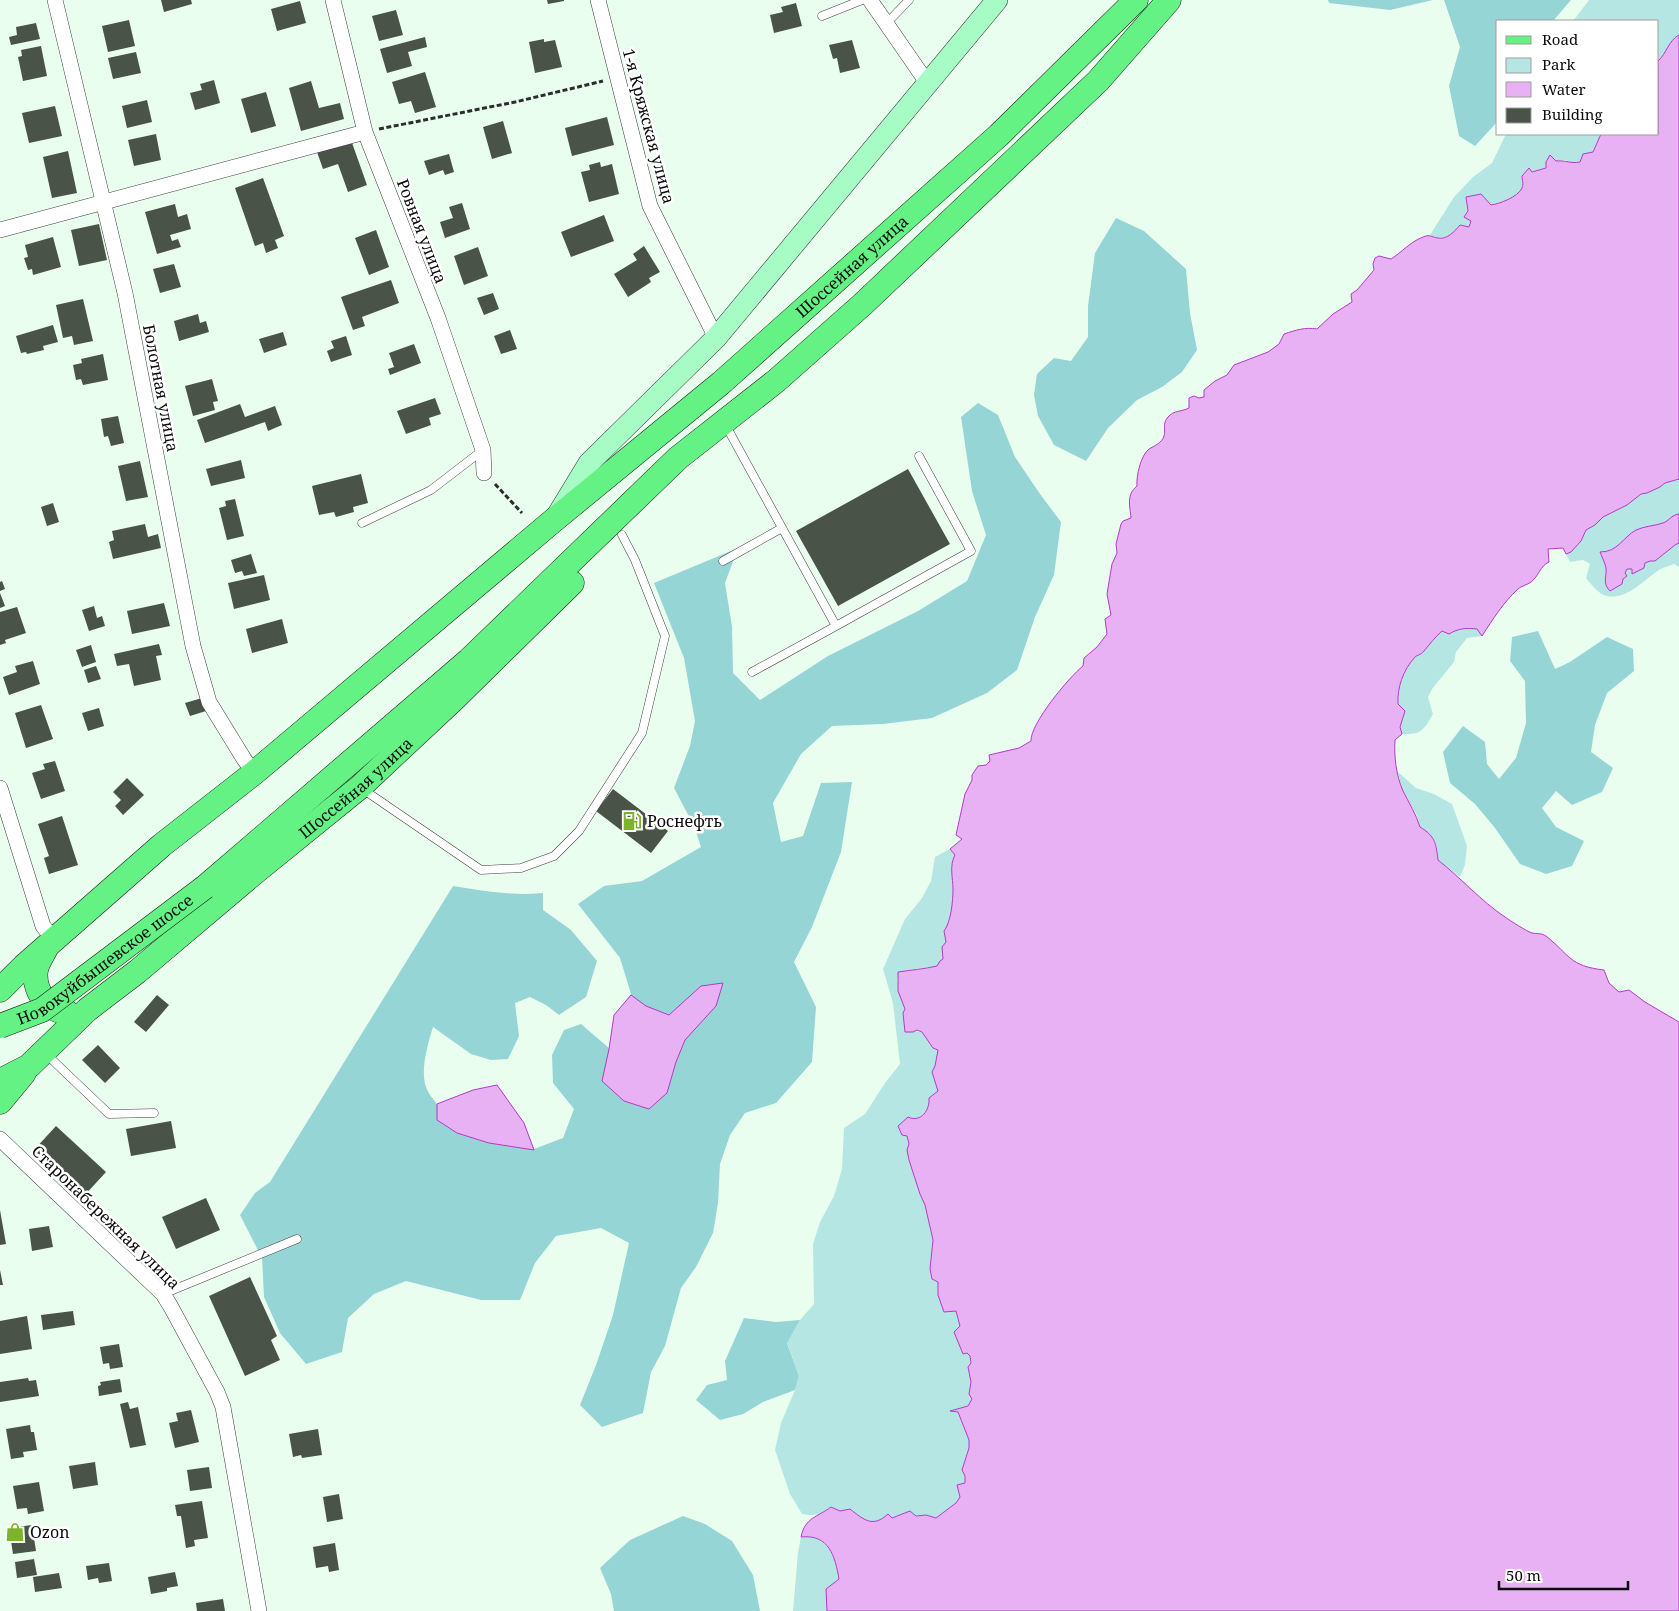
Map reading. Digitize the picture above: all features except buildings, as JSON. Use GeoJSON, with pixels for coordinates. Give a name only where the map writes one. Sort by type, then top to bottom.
{"type":"FeatureCollection","features":[{"type":"Feature","properties":{"kind":"main road","name":"Шоссейная улица"},"geometry":{"type":"LineString","coordinates":[[554,520],[589,463],[716,338],[997,0]]}},
{"type":"Feature","properties":{"kind":"main road","name":"Шоссейная улица"},"geometry":{"type":"LineString","coordinates":[[24,966],[162,846],[254,773],[554,520],[728,377],[999,135],[1136,0]]}},
{"type":"Feature","properties":{"kind":"main road","name":"Шоссейная улица"},"geometry":{"type":"LineString","coordinates":[[205,887],[469,660],[678,458],[776,381],[863,304],[1098,81],[1169,0]]}},
{"type":"Feature","properties":{"kind":"main road","name":"Шоссейная улица"},"geometry":{"type":"LineString","coordinates":[[0,1081],[36,1059],[86,1010],[138,971],[360,787],[454,699],[622,535],[652,502],[678,458]]}},
{"type":"Feature","properties":{"kind":"main road","name":"Новокуйбышевское шоссе"},"geometry":{"type":"LineString","coordinates":[[0,1026],[42,1010],[205,887]]}},
{"type":"Feature","properties":{"kind":"main road"},"geometry":{"type":"LineString","coordinates":[[50,943],[36,969],[36,986],[46,1004],[56,1010],[65,1013],[86,1010]]}},
{"type":"Feature","properties":{"kind":"main road"},"geometry":{"type":"LineString","coordinates":[[0,978],[24,966]]}},
{"type":"Feature","properties":{"kind":"main road"},"geometry":{"type":"LineString","coordinates":[[0,990],[24,966]]}},
{"type":"Feature","properties":{"kind":"main road"},"geometry":{"type":"LineString","coordinates":[[0,1102],[36,1059]]}},
{"type":"Feature","properties":{"kind":"street","name":"Болотная улица"},"geometry":{"type":"LineString","coordinates":[[55,0],[125,294],[193,646],[209,702],[254,773]]}},
{"type":"Feature","properties":{"kind":"street","name":"Ровная улица"},"geometry":{"type":"LineString","coordinates":[[333,0],[365,132],[438,318],[483,450],[484,472]]}},
{"type":"Feature","properties":{"kind":"street","name":"1-я Кряжская улица"},"geometry":{"type":"LineString","coordinates":[[598,0],[650,206],[716,338]]}},
{"type":"Feature","properties":{"kind":"street"},"geometry":{"type":"LineString","coordinates":[[870,0],[928,84]]}},
{"type":"Feature","properties":{"kind":"street"},"geometry":{"type":"LineString","coordinates":[[0,230],[365,132]]}},
{"type":"Feature","properties":{"kind":"street"},"geometry":{"type":"LineString","coordinates":[[0,788],[50,943]]}},
{"type":"Feature","properties":{"kind":"street","name":"Старонабережная улица"},"geometry":{"type":"LineString","coordinates":[[0,1139],[163,1294],[171,1306],[224,1407],[259,1611]]}},
{"type":"Feature","properties":{"kind":"lane"},"geometry":{"type":"LineString","coordinates":[[822,16],[862,0]]}},
{"type":"Feature","properties":{"kind":"lane"},"geometry":{"type":"LineString","coordinates":[[886,24],[909,0]]}},
{"type":"Feature","properties":{"kind":"lane"},"geometry":{"type":"LineString","coordinates":[[724,423],[836,626]]}},
{"type":"Feature","properties":{"kind":"lane"},"geometry":{"type":"LineString","coordinates":[[362,523],[431,490],[483,450]]}},
{"type":"Feature","properties":{"kind":"lane"},"geometry":{"type":"LineString","coordinates":[[752,672],[971,551],[918,456]]}},
{"type":"Feature","properties":{"kind":"lane"},"geometry":{"type":"LineString","coordinates":[[723,561],[782,528]]}},
{"type":"Feature","properties":{"kind":"lane"},"geometry":{"type":"LineString","coordinates":[[360,787],[481,870],[521,868],[554,856],[579,831],[642,733],[665,636],[636,560],[622,535]]}},
{"type":"Feature","properties":{"kind":"lane"},"geometry":{"type":"LineString","coordinates":[[36,1059],[110,1114],[154,1114]]}},
{"type":"Feature","properties":{"kind":"lane"},"geometry":{"type":"LineString","coordinates":[[163,1294],[297,1239]]}},
{"type":"Feature","properties":{"kind":"path"},"geometry":{"type":"LineString","coordinates":[[365,132],[515,102],[618,77]]}},
{"type":"Feature","properties":{"kind":"path"},"geometry":{"type":"LineString","coordinates":[[484,472],[522,513]]}},
{"type":"Feature","properties":{"kind":"green space"},"geometry":{"type":"Polygon","coordinates":[[[1589,0],[1679,0],[1679,35],[1673,40],[1659,60],[1659,20],[1574,20],[1589,0]]]}},
{"type":"Feature","properties":{"kind":"green space"},"geometry":{"type":"Polygon","coordinates":[[[1506,135],[1601,135],[1593,152],[1580,162],[1556,161],[1546,168],[1532,172],[1529,168],[1522,176],[1523,184],[1520,191],[1503,202],[1490,205],[1481,194],[1466,202],[1471,221],[1469,227],[1460,225],[1450,235],[1443,238],[1430,235],[1454,197],[1473,177],[1492,163],[1506,135]]]}},
{"type":"Feature","properties":{"kind":"green space"},"geometry":{"type":"Polygon","coordinates":[[[1679,479],[1679,567],[1674,564],[1661,569],[1635,588],[1621,595],[1607,596],[1601,593],[1586,578],[1590,564],[1583,560],[1570,562],[1566,554],[1571,552],[1581,541],[1586,530],[1603,517],[1627,505],[1641,494],[1679,479]]]}},
{"type":"Feature","properties":{"kind":"green space"},"geometry":{"type":"Polygon","coordinates":[[[1464,628],[1478,629],[1482,636],[1467,638],[1456,652],[1454,662],[1432,689],[1428,697],[1433,714],[1424,728],[1414,734],[1402,734],[1398,715],[1398,694],[1400,683],[1409,665],[1442,631],[1449,634],[1464,628]]]}},
{"type":"Feature","properties":{"kind":"green space"},"geometry":{"type":"Polygon","coordinates":[[[1398,772],[1416,788],[1434,794],[1452,804],[1467,846],[1465,865],[1460,877],[1438,860],[1434,840],[1420,827],[1417,816],[1402,789],[1398,772]]]}},
{"type":"Feature","properties":{"kind":"green space"},"geometry":{"type":"Polygon","coordinates":[[[950,849],[955,855],[952,868],[953,899],[950,917],[944,931],[946,942],[942,952],[943,959],[938,966],[915,969],[909,972],[904,971],[897,979],[905,1009],[903,1014],[905,1032],[921,1032],[938,1050],[932,1072],[938,1091],[923,1115],[914,1119],[908,1117],[903,1122],[909,1144],[907,1150],[909,1160],[925,1205],[933,1240],[930,1269],[932,1279],[938,1282],[938,1295],[949,1311],[956,1311],[960,1326],[954,1332],[963,1354],[967,1353],[970,1356],[972,1399],[968,1406],[951,1411],[958,1412],[969,1440],[969,1448],[964,1462],[965,1483],[957,1485],[960,1497],[956,1503],[936,1518],[926,1515],[900,1515],[874,1522],[863,1519],[850,1509],[840,1511],[831,1507],[817,1514],[802,1514],[790,1494],[775,1450],[781,1423],[799,1376],[787,1342],[800,1320],[814,1304],[813,1244],[820,1222],[834,1196],[842,1169],[844,1128],[865,1114],[900,1064],[893,1003],[883,969],[905,919],[922,898],[931,881],[935,857],[950,849]]]}},
{"type":"Feature","properties":{"kind":"green space"},"geometry":{"type":"Polygon","coordinates":[[[812,1536],[829,1548],[839,1579],[826,1589],[827,1611],[793,1611],[801,1537],[812,1536]]]}},
{"type":"Feature","properties":{"kind":"shaded area"},"geometry":{"type":"Polygon","coordinates":[[[1328,0],[1433,0],[1390,10],[1329,3],[1328,0]]]}},
{"type":"Feature","properties":{"kind":"shaded area"},"geometry":{"type":"Polygon","coordinates":[[[1444,0],[1571,0],[1554,20],[1496,20],[1496,123],[1475,146],[1459,136],[1449,86],[1460,47],[1444,0]]]}},
{"type":"Feature","properties":{"kind":"shaded area"},"geometry":{"type":"Polygon","coordinates":[[[1116,218],[1144,231],[1186,269],[1190,313],[1197,350],[1182,372],[1162,387],[1137,400],[1108,428],[1086,461],[1054,445],[1038,416],[1034,395],[1037,374],[1054,358],[1071,361],[1088,337],[1088,306],[1095,253],[1116,218]]]}},
{"type":"Feature","properties":{"kind":"shaded area"},"geometry":{"type":"Polygon","coordinates":[[[978,403],[998,415],[1015,457],[1061,522],[1054,575],[1035,617],[1017,670],[987,693],[932,718],[883,724],[832,726],[801,754],[773,803],[781,842],[803,836],[821,783],[852,782],[841,852],[812,927],[794,962],[816,1007],[812,1062],[776,1103],[745,1113],[730,1135],[720,1164],[718,1203],[713,1233],[696,1267],[681,1288],[665,1346],[651,1372],[643,1413],[602,1427],[580,1405],[613,1315],[629,1243],[601,1228],[556,1236],[535,1263],[520,1300],[481,1300],[406,1281],[374,1294],[348,1318],[342,1352],[306,1364],[280,1333],[264,1297],[262,1258],[240,1215],[255,1193],[270,1182],[453,886],[509,893],[543,893],[543,910],[571,930],[597,961],[586,997],[559,1015],[546,1005],[530,997],[515,1003],[519,1036],[508,1059],[491,1060],[471,1054],[433,1027],[425,1057],[424,1080],[427,1089],[437,1104],[473,1090],[497,1085],[524,1123],[534,1149],[563,1138],[574,1109],[553,1083],[552,1055],[564,1030],[581,1024],[609,1048],[614,1015],[631,994],[620,958],[578,904],[604,886],[642,881],[701,847],[694,826],[674,788],[690,746],[695,721],[684,658],[654,583],[738,548],[725,583],[732,627],[733,673],[760,700],[828,656],[918,611],[967,581],[986,535],[972,491],[961,417],[978,403]]]}},
{"type":"Feature","properties":{"kind":"shaded area"},"geometry":{"type":"Polygon","coordinates":[[[1538,631],[1555,669],[1570,662],[1607,637],[1633,649],[1634,671],[1607,693],[1595,725],[1591,752],[1613,768],[1602,792],[1572,805],[1556,791],[1542,808],[1556,827],[1584,841],[1572,866],[1546,874],[1520,864],[1495,828],[1475,804],[1450,783],[1443,752],[1463,726],[1485,742],[1487,764],[1499,779],[1516,758],[1526,723],[1525,681],[1510,661],[1512,637],[1538,631]]]}},
{"type":"Feature","properties":{"kind":"shaded area"},"geometry":{"type":"Polygon","coordinates":[[[744,1318],[776,1322],[800,1320],[787,1343],[799,1376],[795,1390],[763,1402],[743,1414],[720,1420],[696,1400],[707,1385],[727,1380],[725,1361],[744,1318]]]}},
{"type":"Feature","properties":{"kind":"shaded area"},"geometry":{"type":"Polygon","coordinates":[[[683,1516],[705,1524],[732,1541],[753,1575],[760,1611],[614,1611],[611,1594],[600,1568],[630,1540],[683,1516]]]}},
{"type":"Feature","properties":{"kind":"water"},"geometry":{"type":"Polygon","coordinates":[[[1679,35],[1679,479],[1641,494],[1627,505],[1603,517],[1586,530],[1581,541],[1571,552],[1566,554],[1563,548],[1548,549],[1549,562],[1534,580],[1519,588],[1508,600],[1482,636],[1477,629],[1459,630],[1449,634],[1442,631],[1439,633],[1423,652],[1415,657],[1402,679],[1398,704],[1405,711],[1400,727],[1402,734],[1395,740],[1395,746],[1396,766],[1403,791],[1420,827],[1434,840],[1438,860],[1507,919],[1532,933],[1546,936],[1571,959],[1584,966],[1604,970],[1609,983],[1619,992],[1629,990],[1679,1022],[1679,1611],[827,1611],[826,1589],[839,1579],[833,1555],[829,1548],[818,1539],[801,1537],[809,1521],[831,1507],[840,1511],[850,1509],[869,1521],[878,1521],[888,1514],[892,1518],[910,1511],[916,1516],[926,1515],[936,1518],[956,1503],[960,1497],[957,1485],[965,1483],[965,1476],[962,1470],[969,1448],[969,1440],[958,1412],[950,1411],[968,1406],[972,1399],[969,1394],[971,1382],[968,1367],[971,1363],[970,1356],[967,1353],[963,1354],[954,1332],[960,1326],[956,1311],[944,1312],[938,1295],[938,1282],[932,1279],[930,1269],[933,1240],[925,1205],[909,1160],[907,1136],[902,1135],[898,1126],[908,1117],[921,1117],[928,1107],[929,1098],[938,1091],[932,1072],[938,1050],[933,1048],[922,1032],[917,1030],[905,1032],[903,1013],[905,1009],[898,991],[898,972],[937,966],[943,959],[942,947],[946,942],[944,931],[950,917],[953,899],[952,868],[955,855],[950,849],[962,839],[956,835],[965,794],[972,780],[972,775],[978,766],[986,765],[990,761],[989,755],[1019,748],[1031,741],[1032,733],[1051,701],[1083,666],[1084,658],[1097,647],[1107,634],[1105,619],[1111,615],[1107,594],[1112,564],[1117,553],[1116,544],[1121,524],[1123,521],[1131,518],[1130,497],[1137,486],[1141,461],[1149,449],[1162,441],[1165,433],[1165,422],[1168,417],[1175,412],[1189,408],[1189,398],[1194,396],[1204,397],[1204,390],[1215,381],[1227,375],[1234,365],[1268,352],[1279,344],[1284,334],[1297,330],[1317,329],[1333,314],[1352,302],[1351,294],[1357,290],[1374,270],[1375,258],[1379,256],[1391,259],[1418,239],[1429,236],[1445,238],[1460,225],[1469,227],[1471,221],[1464,217],[1468,211],[1466,197],[1481,194],[1491,205],[1508,200],[1522,188],[1522,176],[1529,168],[1532,172],[1546,168],[1546,162],[1550,155],[1556,161],[1580,162],[1583,154],[1593,152],[1601,135],[1659,135],[1659,60],[1679,35]]]}},
{"type":"Feature","properties":{"kind":"water"},"geometry":{"type":"Polygon","coordinates":[[[1679,514],[1679,543],[1655,561],[1645,563],[1644,568],[1632,574],[1632,569],[1627,569],[1625,573],[1627,576],[1623,579],[1622,584],[1610,591],[1606,585],[1606,568],[1600,552],[1616,547],[1636,530],[1663,523],[1679,514]]]}},
{"type":"Feature","properties":{"kind":"water"},"geometry":{"type":"Polygon","coordinates":[[[723,983],[716,1006],[685,1040],[667,1093],[649,1109],[624,1101],[602,1081],[614,1015],[631,995],[646,1006],[669,1015],[701,986],[723,983]]]}},
{"type":"Feature","properties":{"kind":"water"},"geometry":{"type":"Polygon","coordinates":[[[497,1085],[524,1123],[534,1150],[489,1143],[457,1133],[437,1120],[437,1104],[473,1090],[497,1085]]]}},
{"type":"Feature","properties":{"kind":"place","name":"Роснефть"},"geometry":{"type":"Point","coordinates":[632,821]}},
{"type":"Feature","properties":{"kind":"place","name":"Ozon"},"geometry":{"type":"Point","coordinates":[15,1532]}}]}
